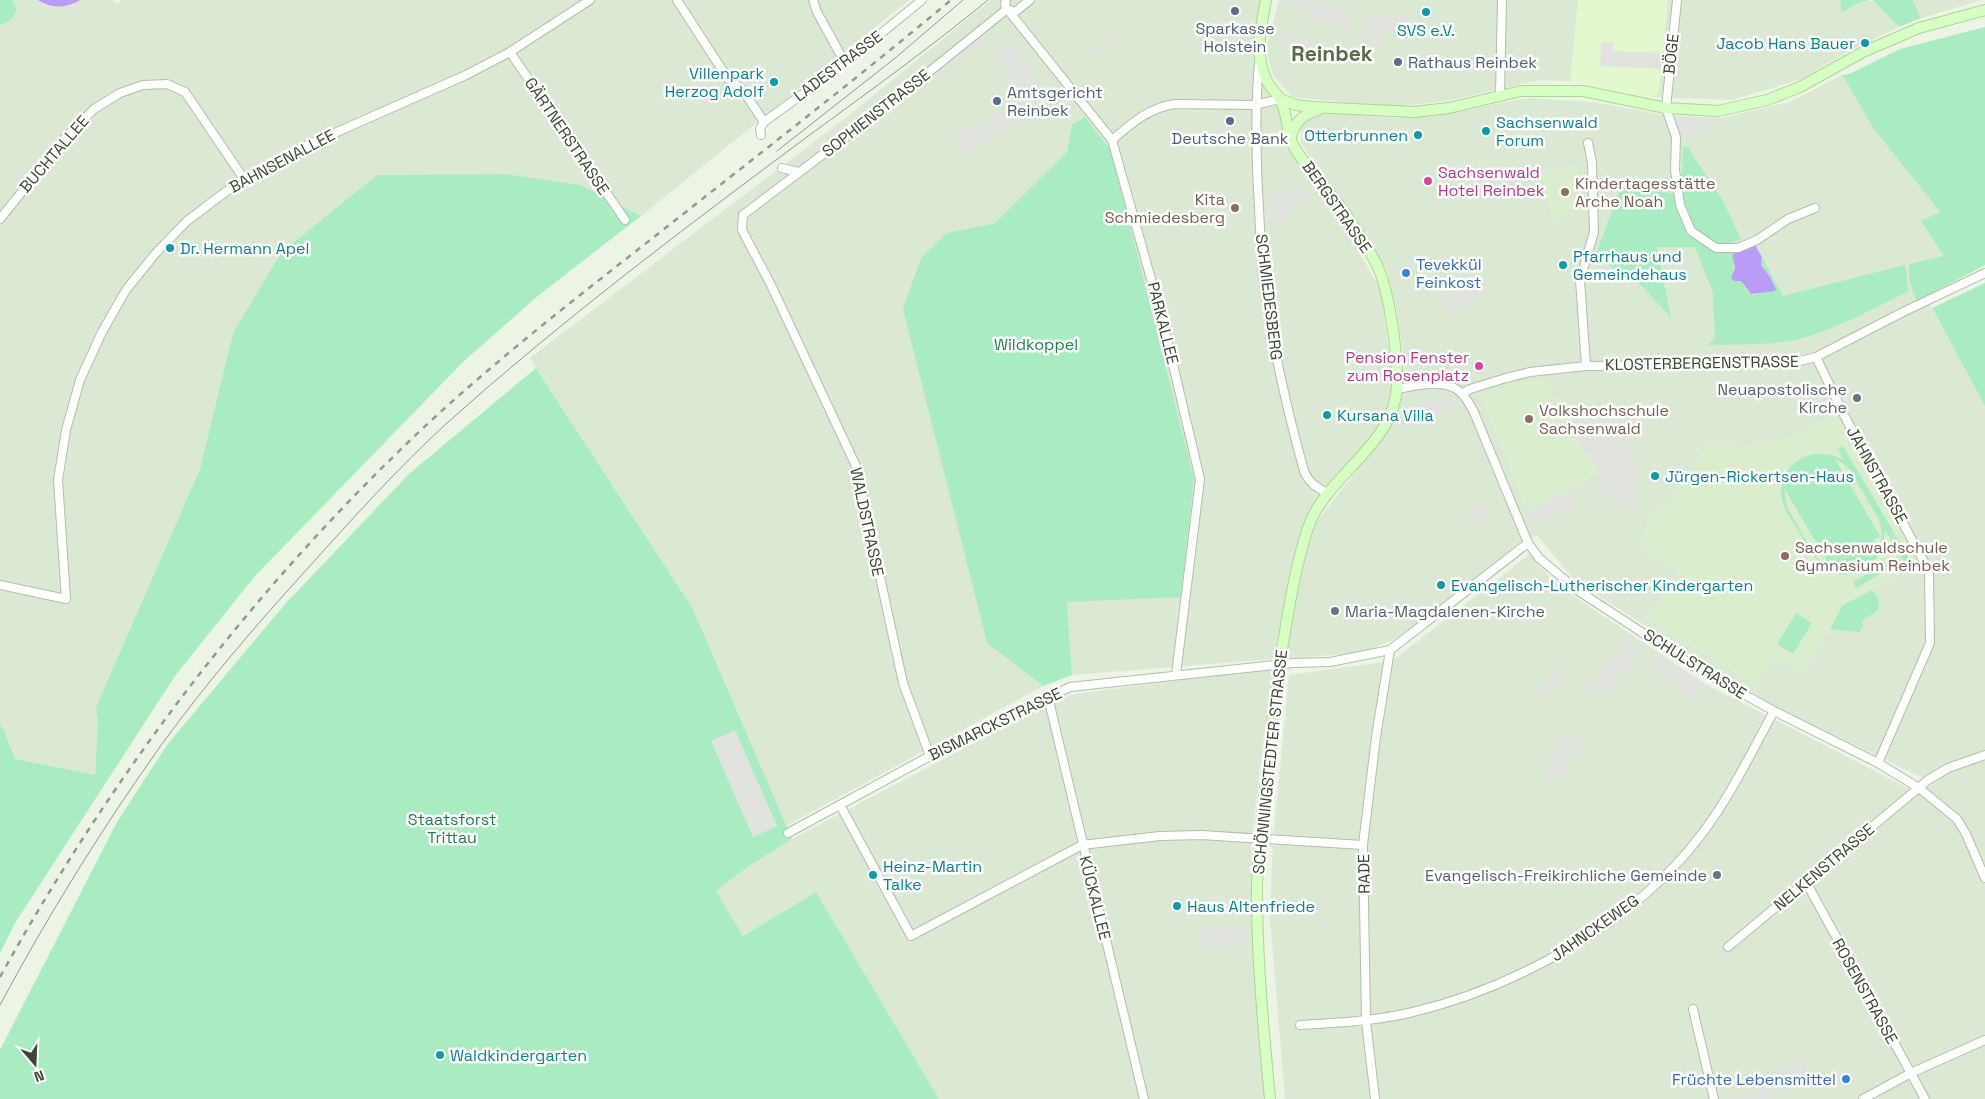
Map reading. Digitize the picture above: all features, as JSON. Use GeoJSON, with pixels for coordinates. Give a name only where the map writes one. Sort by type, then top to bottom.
{"type":"FeatureCollection","features":[{"type":"Feature","properties":{"kind":"main road"},"geometry":{"type":"LineString","coordinates":[[1259,56],[1260,33],[1266,0]]}},
{"type":"Feature","properties":{"kind":"main road"},"geometry":{"type":"LineString","coordinates":[[1280,99],[1296,105],[1312,107],[1414,112],[1450,108],[1521,91],[1583,90],[1666,108],[1718,111],[1767,100],[1800,88],[1863,52],[1919,28],[1985,10]]}},
{"type":"Feature","properties":{"kind":"main road","name":"BERGSTRASSE"},"geometry":{"type":"LineString","coordinates":[[1259,56],[1267,82],[1280,99],[1294,145],[1337,202],[1377,266],[1388,304],[1397,389]]}},
{"type":"Feature","properties":{"kind":"main road"},"geometry":{"type":"LineString","coordinates":[[1286,118],[1291,110],[1312,107]]}},
{"type":"Feature","properties":{"kind":"main road"},"geometry":{"type":"LineString","coordinates":[[1291,138],[1298,121],[1313,111],[1326,108]]}},
{"type":"Feature","properties":{"kind":"main road","name":"SCHÖNNINGSTEDTER STRASSE"},"geometry":{"type":"LineString","coordinates":[[1270,1099],[1257,905],[1259,839],[1279,665],[1289,608],[1312,516],[1328,493],[1362,456],[1390,416],[1397,389]]}},
{"type":"Feature","properties":{"kind":"street","name":"BAHNSENALLEE"},"geometry":{"type":"LineString","coordinates":[[0,585],[66,599],[58,480],[66,430],[80,380],[102,332],[121,299],[155,254],[187,221],[232,186],[302,147],[466,75],[510,52],[590,0]]}},
{"type":"Feature","properties":{"kind":"street"},"geometry":{"type":"LineString","coordinates":[[677,0],[728,79],[742,89],[764,122],[760,128],[761,135]]}},
{"type":"Feature","properties":{"kind":"street"},"geometry":{"type":"LineString","coordinates":[[813,0],[817,12],[845,63]]}},
{"type":"Feature","properties":{"kind":"street","name":"LADESTRASSE"},"geometry":{"type":"LineString","coordinates":[[764,122],[845,63],[922,0]]}},
{"type":"Feature","properties":{"kind":"street"},"geometry":{"type":"LineString","coordinates":[[1006,0],[1005,5],[1007,9]]}},
{"type":"Feature","properties":{"kind":"street","name":"SOPHIENSTRASSE"},"geometry":{"type":"LineString","coordinates":[[743,216],[798,172],[888,105],[1007,9],[1015,12],[1030,0]]}},
{"type":"Feature","properties":{"kind":"street"},"geometry":{"type":"LineString","coordinates":[[1500,95],[1502,0]]}},
{"type":"Feature","properties":{"kind":"street","name":"BÖGE"},"geometry":{"type":"LineString","coordinates":[[1666,108],[1677,0]]}},
{"type":"Feature","properties":{"kind":"street","name":"PARKALLEE"},"geometry":{"type":"LineString","coordinates":[[1007,9],[1112,140],[1163,322],[1200,479],[1176,676]]}},
{"type":"Feature","properties":{"kind":"street","name":"GÄRTNERSTRASSE"},"geometry":{"type":"LineString","coordinates":[[510,52],[625,220]]}},
{"type":"Feature","properties":{"kind":"street","name":"SCHMIEDESBERG"},"geometry":{"type":"LineString","coordinates":[[1259,56],[1255,105],[1263,274],[1280,378],[1304,470],[1314,486],[1328,493]]}},
{"type":"Feature","properties":{"kind":"street","name":"BUCHTALLEE"},"geometry":{"type":"LineString","coordinates":[[0,219],[66,137],[94,109],[120,93],[144,85],[167,84],[185,92],[244,180]]}},
{"type":"Feature","properties":{"kind":"street"},"geometry":{"type":"LineString","coordinates":[[1112,140],[1140,116],[1166,105],[1255,105],[1280,99]]}},
{"type":"Feature","properties":{"kind":"street"},"geometry":{"type":"LineString","coordinates":[[1666,108],[1676,137],[1675,170],[1680,204],[1692,230],[1699,237],[1716,248],[1738,248],[1757,240],[1788,219],[1815,208]]}},
{"type":"Feature","properties":{"kind":"street"},"geometry":{"type":"LineString","coordinates":[[1586,366],[1580,280],[1594,232],[1592,163],[1588,143]]}},
{"type":"Feature","properties":{"kind":"street"},"geometry":{"type":"LineString","coordinates":[[782,168],[798,172]]}},
{"type":"Feature","properties":{"kind":"street","name":"WALDSTRASSE"},"geometry":{"type":"LineString","coordinates":[[743,216],[742,230],[771,285],[856,466],[903,683],[930,756]]}},
{"type":"Feature","properties":{"kind":"street","name":"KLOSTERBERGENSTRASSE"},"geometry":{"type":"LineString","coordinates":[[1462,394],[1470,389],[1522,374],[1586,366],[1788,364],[1816,357],[1903,312],[1985,273]]}},
{"type":"Feature","properties":{"kind":"street","name":"JAHNSTRASSE"},"geometry":{"type":"LineString","coordinates":[[1816,357],[1845,417],[1929,571],[1930,643],[1878,763]]}},
{"type":"Feature","properties":{"kind":"street"},"geometry":{"type":"LineString","coordinates":[[1397,389],[1443,384],[1454,387],[1462,394]]}},
{"type":"Feature","properties":{"kind":"street","name":"SCHULSTRASSE"},"geometry":{"type":"LineString","coordinates":[[1462,394],[1473,410],[1528,543],[1539,558],[1577,590],[1695,667],[1774,711],[1878,763],[1920,788],[1958,819],[1985,878]]}},
{"type":"Feature","properties":{"kind":"street"},"geometry":{"type":"LineString","coordinates":[[1390,650],[1528,543]]}},
{"type":"Feature","properties":{"kind":"street","name":"BISMARCKSTRASSE"},"geometry":{"type":"LineString","coordinates":[[788,833],[930,756],[1048,697],[1070,688],[1293,663],[1330,662],[1390,650]]}},
{"type":"Feature","properties":{"kind":"street","name":"RADE"},"geometry":{"type":"LineString","coordinates":[[1375,1099],[1366,1021],[1363,845],[1376,736],[1390,650]]}},
{"type":"Feature","properties":{"kind":"street","name":"KÜCKALLEE"},"geometry":{"type":"LineString","coordinates":[[1048,697],[1144,1099]]}},
{"type":"Feature","properties":{"kind":"street","name":"JAHNCKEWEG"},"geometry":{"type":"LineString","coordinates":[[1300,1025],[1366,1021],[1408,1014],[1446,1004],[1517,976],[1562,954],[1634,902],[1666,875],[1701,836],[1731,788],[1774,711]]}},
{"type":"Feature","properties":{"kind":"street","name":"NELKENSTRASSE"},"geometry":{"type":"LineString","coordinates":[[1728,947],[1943,770],[1985,755]]}},
{"type":"Feature","properties":{"kind":"street"},"geometry":{"type":"LineString","coordinates":[[840,804],[911,936],[1082,845],[1160,836],[1201,835],[1363,845]]}},
{"type":"Feature","properties":{"kind":"street","name":"ROSENSTRASSE"},"geometry":{"type":"LineString","coordinates":[[1806,882],[1924,1099]]}},
{"type":"Feature","properties":{"kind":"street"},"geometry":{"type":"LineString","coordinates":[[1693,1009],[1714,1099]]}},
{"type":"Feature","properties":{"kind":"street"},"geometry":{"type":"LineString","coordinates":[[1863,1099],[1911,1073],[1985,1040]]}},
{"type":"Feature","properties":{"kind":"shaded area"},"geometry":{"type":"Polygon","coordinates":[[[12,0],[38,0],[44,5],[72,6],[80,0],[111,0],[118,4],[122,0],[909,0],[641,216],[581,185],[507,174],[377,175],[233,333],[200,469],[96,707],[98,722],[95,776],[15,759],[4,730],[0,725],[0,26],[17,10],[12,0]]]}},
{"type":"Feature","properties":{"kind":"shaded area"},"geometry":{"type":"Polygon","coordinates":[[[38,0],[80,0],[70,5],[54,6],[38,0]]]}},
{"type":"Feature","properties":{"kind":"shaded area"},"geometry":{"type":"Polygon","coordinates":[[[991,0],[1265,0],[1260,81],[1279,106],[1290,147],[1337,212],[1381,291],[1394,388],[1387,415],[1303,526],[1273,659],[1072,675],[1067,602],[1072,125],[1067,152],[995,223],[947,233],[987,643],[1043,686],[786,826],[693,609],[530,358],[852,113],[991,0]]]}},
{"type":"Feature","properties":{"kind":"shaded area"},"geometry":{"type":"Polygon","coordinates":[[[1279,0],[1840,0],[1843,13],[1856,4],[1873,0],[1899,27],[1849,51],[1801,79],[1732,100],[1653,97],[1571,81],[1539,80],[1447,101],[1390,107],[1293,97],[1273,75],[1266,50],[1279,0]]]}},
{"type":"Feature","properties":{"kind":"shaded area"},"geometry":{"type":"Polygon","coordinates":[[[1284,0],[1314,0],[1322,5],[1353,10],[1350,29],[1306,19],[1307,8],[1284,3],[1284,0]]]}},
{"type":"Feature","properties":{"kind":"shaded area"},"geometry":{"type":"Polygon","coordinates":[[[1578,0],[1668,0],[1659,91],[1653,97],[1570,81],[1578,0]]]}},
{"type":"Feature","properties":{"kind":"shaded area"},"geometry":{"type":"Polygon","coordinates":[[[1913,0],[1982,0],[1921,18],[1913,0]]]}},
{"type":"Feature","properties":{"kind":"shaded area"},"geometry":{"type":"Polygon","coordinates":[[[1364,14],[1409,17],[1408,31],[1384,29],[1383,44],[1362,43],[1364,14]]]}},
{"type":"Feature","properties":{"kind":"shaded area"},"geometry":{"type":"Polygon","coordinates":[[[1283,31],[1321,41],[1318,61],[1303,58],[1301,65],[1285,67],[1285,60],[1297,59],[1297,51],[1285,50],[1283,31]]]}},
{"type":"Feature","properties":{"kind":"shaded area"},"geometry":{"type":"Polygon","coordinates":[[[983,32],[988,38],[940,75],[935,70],[983,32]]]}},
{"type":"Feature","properties":{"kind":"shaded area"},"geometry":{"type":"Polygon","coordinates":[[[1110,36],[1115,42],[1095,58],[1090,52],[1110,36]]]}},
{"type":"Feature","properties":{"kind":"shaded area"},"geometry":{"type":"Polygon","coordinates":[[[1006,39],[1052,95],[997,139],[993,134],[966,156],[953,140],[975,123],[980,129],[1026,92],[992,51],[1006,39]]]}},
{"type":"Feature","properties":{"kind":"shaded area"},"geometry":{"type":"Polygon","coordinates":[[[1601,42],[1613,43],[1613,51],[1662,53],[1661,69],[1600,66],[1601,42]]]}},
{"type":"Feature","properties":{"kind":"shaded area"},"geometry":{"type":"Polygon","coordinates":[[[1842,75],[1874,129],[1940,212],[1944,256],[1917,300],[1925,296],[1985,406],[1985,751],[1938,768],[1925,779],[1774,706],[1576,582],[1537,535],[1524,542],[1395,639],[1362,652],[1287,659],[1290,617],[1311,529],[1368,456],[1386,429],[1400,403],[1405,367],[1397,312],[1387,270],[1301,143],[1301,124],[1320,112],[1394,118],[1445,114],[1527,98],[1593,102],[1671,116],[1722,118],[1790,102],[1842,75]]]}},
{"type":"Feature","properties":{"kind":"shaded area"},"geometry":{"type":"Polygon","coordinates":[[[858,116],[862,121],[800,167],[796,162],[858,116]]]}},
{"type":"Feature","properties":{"kind":"shaded area"},"geometry":{"type":"Polygon","coordinates":[[[1722,118],[1696,138],[1676,137],[1670,120],[1722,118]]]}},
{"type":"Feature","properties":{"kind":"shaded area","name":"Kindertagesstätte Arche Noah"},"geometry":{"type":"Polygon","coordinates":[[[1578,165],[1590,209],[1552,219],[1541,176],[1578,165]]]}},
{"type":"Feature","properties":{"kind":"shaded area"},"geometry":{"type":"Polygon","coordinates":[[[1297,182],[1311,195],[1306,200],[1289,201],[1289,218],[1269,220],[1267,197],[1277,189],[1284,195],[1297,182]]]}},
{"type":"Feature","properties":{"kind":"shaded area"},"geometry":{"type":"Polygon","coordinates":[[[1755,245],[1762,257],[1761,265],[1770,277],[1776,289],[1775,291],[1751,294],[1741,281],[1734,281],[1731,278],[1735,268],[1732,254],[1755,245]]]}},
{"type":"Feature","properties":{"kind":"shaded area"},"geometry":{"type":"Polygon","coordinates":[[[1480,276],[1489,292],[1451,315],[1442,300],[1480,276]]]}},
{"type":"Feature","properties":{"kind":"shaded area"},"geometry":{"type":"Polygon","coordinates":[[[1380,350],[1382,361],[1359,366],[1357,354],[1380,350]]]}},
{"type":"Feature","properties":{"kind":"shaded area","name":"Volkshochschule Sachsenwald"},"geometry":{"type":"Polygon","coordinates":[[[1542,377],[1583,444],[1598,473],[1527,510],[1480,393],[1542,377]]]}},
{"type":"Feature","properties":{"kind":"shaded area"},"geometry":{"type":"Polygon","coordinates":[[[1449,398],[1458,406],[1411,426],[1398,429],[1391,423],[1394,416],[1399,419],[1403,418],[1402,414],[1428,400],[1449,398]]]}},
{"type":"Feature","properties":{"kind":"shaded area","name":"Sachsenwaldschule Gymnasium Reinbek"},"geometry":{"type":"Polygon","coordinates":[[[1835,415],[1843,424],[1921,565],[1872,590],[1879,600],[1878,610],[1862,621],[1863,627],[1859,632],[1830,629],[1802,673],[1773,655],[1756,685],[1648,620],[1678,571],[1640,546],[1649,517],[1673,500],[1707,444],[1750,447],[1792,438],[1835,415]]]}},
{"type":"Feature","properties":{"kind":"shaded area"},"geometry":{"type":"Polygon","coordinates":[[[1611,416],[1634,460],[1636,460],[1638,506],[1620,509],[1616,493],[1596,502],[1592,493],[1605,487],[1589,453],[1584,455],[1578,441],[1590,435],[1593,421],[1611,416]]]}},
{"type":"Feature","properties":{"kind":"shaded area"},"geometry":{"type":"Polygon","coordinates":[[[1570,488],[1577,503],[1535,524],[1529,511],[1541,507],[1539,504],[1570,488]]]}},
{"type":"Feature","properties":{"kind":"shaded area"},"geometry":{"type":"Polygon","coordinates":[[[1484,504],[1489,519],[1468,522],[1464,509],[1484,504]]]}},
{"type":"Feature","properties":{"kind":"shaded area"},"geometry":{"type":"Polygon","coordinates":[[[1530,554],[1554,583],[1707,685],[1919,794],[1944,774],[1985,760],[1985,1099],[1285,1099],[1270,918],[1273,841],[1289,675],[1392,661],[1530,554]]]}},
{"type":"Feature","properties":{"kind":"shaded area"},"geometry":{"type":"Polygon","coordinates":[[[1627,639],[1641,651],[1601,699],[1587,687],[1627,639]]]}},
{"type":"Feature","properties":{"kind":"shaded area"},"geometry":{"type":"Polygon","coordinates":[[[1660,657],[1705,686],[1695,701],[1649,665],[1660,657]]]}},
{"type":"Feature","properties":{"kind":"shaded area"},"geometry":{"type":"Polygon","coordinates":[[[1558,667],[1565,673],[1542,700],[1538,690],[1558,667]]]}},
{"type":"Feature","properties":{"kind":"shaded area"},"geometry":{"type":"Polygon","coordinates":[[[1272,668],[1251,846],[1259,1046],[1267,1099],[939,1099],[816,892],[743,936],[716,891],[749,866],[792,839],[1044,706],[1075,694],[1272,668]]]}},
{"type":"Feature","properties":{"kind":"shaded area"},"geometry":{"type":"Polygon","coordinates":[[[735,730],[777,826],[753,837],[711,741],[735,730]]]}},
{"type":"Feature","properties":{"kind":"shaded area"},"geometry":{"type":"Polygon","coordinates":[[[1573,736],[1584,747],[1561,769],[1566,774],[1562,780],[1557,776],[1551,781],[1542,776],[1563,738],[1573,736]]]}},
{"type":"Feature","properties":{"kind":"shaded area"},"geometry":{"type":"Polygon","coordinates":[[[1244,925],[1246,945],[1202,949],[1200,928],[1244,925]]]}},
{"type":"Feature","properties":{"kind":"shaded area"},"geometry":{"type":"Polygon","coordinates":[[[1801,1060],[1812,1076],[1767,1099],[1727,1099],[1740,1093],[1742,1098],[1768,1084],[1765,1078],[1801,1060]]]}},
{"type":"Feature","properties":{"kind":"green space"},"geometry":{"type":"Polygon","coordinates":[[[0,0],[12,0],[17,10],[12,19],[0,26],[0,0]]]}},
{"type":"Feature","properties":{"kind":"green space"},"geometry":{"type":"Polygon","coordinates":[[[1840,0],[1870,0],[1856,4],[1842,13],[1840,0]]]}},
{"type":"Feature","properties":{"kind":"green space"},"geometry":{"type":"Polygon","coordinates":[[[1873,0],[1913,0],[1921,18],[1899,27],[1873,0]]]}},
{"type":"Feature","properties":{"kind":"green space"},"geometry":{"type":"Polygon","coordinates":[[[1985,27],[1985,265],[1917,301],[1909,281],[1909,264],[1944,256],[1921,221],[1940,212],[1874,129],[1842,75],[1849,74],[1900,49],[1985,27]]]}},
{"type":"Feature","properties":{"kind":"green space","name":"Wildkoppel"},"geometry":{"type":"Polygon","coordinates":[[[1085,117],[1111,150],[1194,479],[1181,597],[1067,602],[1072,675],[1043,686],[987,643],[903,309],[921,258],[947,233],[995,223],[1067,152],[1072,125],[1085,117]]]}},
{"type":"Feature","properties":{"kind":"green space"},"geometry":{"type":"Polygon","coordinates":[[[1683,147],[1689,147],[1723,201],[1741,239],[1731,243],[1733,265],[1731,278],[1734,281],[1741,281],[1747,291],[1753,295],[1776,289],[1761,265],[1762,257],[1783,296],[1905,265],[1909,291],[1844,323],[1803,338],[1767,343],[1707,345],[1715,339],[1713,293],[1695,247],[1657,247],[1671,318],[1642,286],[1595,257],[1621,187],[1669,193],[1681,197],[1683,147]]]}},
{"type":"Feature","properties":{"kind":"green space"},"geometry":{"type":"Polygon","coordinates":[[[507,174],[581,185],[641,216],[539,295],[464,361],[255,576],[175,676],[15,923],[0,953],[0,725],[4,730],[15,759],[95,775],[98,722],[96,707],[200,469],[233,333],[281,253],[377,175],[507,174]]]}},
{"type":"Feature","properties":{"kind":"green space"},"geometry":{"type":"Polygon","coordinates":[[[1985,283],[1985,406],[1932,308],[1985,283]]]}},
{"type":"Feature","properties":{"kind":"green space","name":"Staatsforst Trittau"},"geometry":{"type":"Polygon","coordinates":[[[536,368],[693,609],[792,839],[749,866],[716,891],[743,936],[816,892],[939,1099],[0,1099],[0,1050],[117,822],[167,745],[286,603],[410,473],[536,368]]]}},
{"type":"Feature","properties":{"kind":"green space"},"geometry":{"type":"Polygon","coordinates":[[[1843,446],[1910,560],[1905,564],[1885,530],[1880,553],[1868,567],[1850,574],[1839,574],[1830,571],[1814,557],[1789,517],[1781,494],[1782,482],[1787,472],[1793,464],[1802,458],[1812,455],[1833,455],[1843,460],[1838,449],[1843,446]],[[1835,459],[1880,536],[1874,540],[1879,549],[1882,535],[1879,520],[1850,470],[1835,459]],[[1784,488],[1787,507],[1816,557],[1825,565],[1836,570],[1832,564],[1830,566],[1784,488]]]}},
{"type":"Feature","properties":{"kind":"green space"},"geometry":{"type":"Polygon","coordinates":[[[1898,557],[1901,562],[1856,588],[1853,582],[1898,557]]]}},
{"type":"Feature","properties":{"kind":"green space"},"geometry":{"type":"Polygon","coordinates":[[[1872,590],[1879,600],[1878,610],[1862,621],[1863,627],[1859,632],[1830,629],[1842,606],[1872,590]]]}},
{"type":"Feature","properties":{"kind":"green space"},"geometry":{"type":"Polygon","coordinates":[[[1796,613],[1812,623],[1793,654],[1777,644],[1796,613]]]}},
{"type":"Feature","properties":{"kind":"tram line"},"geometry":{"type":"LineString","coordinates":[[777,151],[894,59],[963,0]]}},
{"type":"Feature","properties":{"kind":"tram line"},"geometry":{"type":"LineString","coordinates":[[0,1005],[37,938],[77,872],[119,807],[179,721],[270,610],[393,475],[447,423],[580,311],[988,0]]}},
{"type":"Feature","properties":{"kind":"railway"},"geometry":{"type":"LineString","coordinates":[[0,977],[92,824],[142,751],[195,679],[251,610],[310,543],[371,479],[461,393],[516,347],[841,90],[951,0]]}},
{"type":"Feature","properties":{"kind":"place","name":"Sparkasse Holstein"},"geometry":{"type":"Point","coordinates":[1235,11]}},
{"type":"Feature","properties":{"kind":"place","name":"SVS e.V."},"geometry":{"type":"Point","coordinates":[1426,12]}},
{"type":"Feature","properties":{"kind":"place","name":"Jacob Hans Bauer"},"geometry":{"type":"Point","coordinates":[1865,43]}},
{"type":"Feature","properties":{"kind":"place","name":"Rathaus Reinbek"},"geometry":{"type":"Point","coordinates":[1398,62]}},
{"type":"Feature","properties":{"kind":"place","name":"Villenpark Herzog Adolf"},"geometry":{"type":"Point","coordinates":[774,82]}},
{"type":"Feature","properties":{"kind":"place","name":"Amtsgericht Reinbek"},"geometry":{"type":"Point","coordinates":[997,101]}},
{"type":"Feature","properties":{"kind":"place","name":"Deutsche Bank"},"geometry":{"type":"Point","coordinates":[1230,121]}},
{"type":"Feature","properties":{"kind":"place","name":"Sachsenwald Forum"},"geometry":{"type":"Point","coordinates":[1486,131]}},
{"type":"Feature","properties":{"kind":"place","name":"Otterbrunnen"},"geometry":{"type":"Point","coordinates":[1418,135]}},
{"type":"Feature","properties":{"kind":"place","name":"Sachsenwald Hotel Reinbek"},"geometry":{"type":"Point","coordinates":[1428,181]}},
{"type":"Feature","properties":{"kind":"place","name":"Kindertagesstätte Arche Noah"},"geometry":{"type":"Point","coordinates":[1565,192]}},
{"type":"Feature","properties":{"kind":"place","name":"Kita Schmiedesberg"},"geometry":{"type":"Point","coordinates":[1235,208]}},
{"type":"Feature","properties":{"kind":"place","name":"Dr. Hermann Apel"},"geometry":{"type":"Point","coordinates":[170,248]}},
{"type":"Feature","properties":{"kind":"place","name":"Pfarrhaus und Gemeindehaus"},"geometry":{"type":"Point","coordinates":[1563,265]}},
{"type":"Feature","properties":{"kind":"place","name":"Tevekkül Feinkost"},"geometry":{"type":"Point","coordinates":[1406,273]}},
{"type":"Feature","properties":{"kind":"place","name":"Pension Fenster zum Rosenplatz"},"geometry":{"type":"Point","coordinates":[1479,366]}},
{"type":"Feature","properties":{"kind":"place","name":"Neuapostolische Kirche"},"geometry":{"type":"Point","coordinates":[1857,398]}},
{"type":"Feature","properties":{"kind":"place","name":"Kursana Villa"},"geometry":{"type":"Point","coordinates":[1327,415]}},
{"type":"Feature","properties":{"kind":"place","name":"Volkshochschule Sachsenwald"},"geometry":{"type":"Point","coordinates":[1529,419]}},
{"type":"Feature","properties":{"kind":"place","name":"Jürgen-Rickertsen-Haus"},"geometry":{"type":"Point","coordinates":[1655,476]}},
{"type":"Feature","properties":{"kind":"place","name":"Sachsenwaldschule Gymnasium Reinbek"},"geometry":{"type":"Point","coordinates":[1785,556]}},
{"type":"Feature","properties":{"kind":"place","name":"Evangelisch-Lutherischer Kindergarten"},"geometry":{"type":"Point","coordinates":[1441,585]}},
{"type":"Feature","properties":{"kind":"place","name":"Maria-Magdalenen-Kirche"},"geometry":{"type":"Point","coordinates":[1335,611]}},
{"type":"Feature","properties":{"kind":"place","name":"Heinz-Martin Talke"},"geometry":{"type":"Point","coordinates":[873,875]}},
{"type":"Feature","properties":{"kind":"place","name":"Evangelisch-Freikirchliche Gemeinde"},"geometry":{"type":"Point","coordinates":[1717,875]}},
{"type":"Feature","properties":{"kind":"place","name":"Haus Altenfriede"},"geometry":{"type":"Point","coordinates":[1177,906]}},
{"type":"Feature","properties":{"kind":"place","name":"Waldkindergarten"},"geometry":{"type":"Point","coordinates":[440,1055]}},
{"type":"Feature","properties":{"kind":"place","name":"Früchte Lebensmittel"},"geometry":{"type":"Point","coordinates":[1846,1079]}},
{"type":"Feature","properties":{"kind":"district","name":"Reinbek"},"geometry":{"type":"Point","coordinates":[1332,53]}}]}
